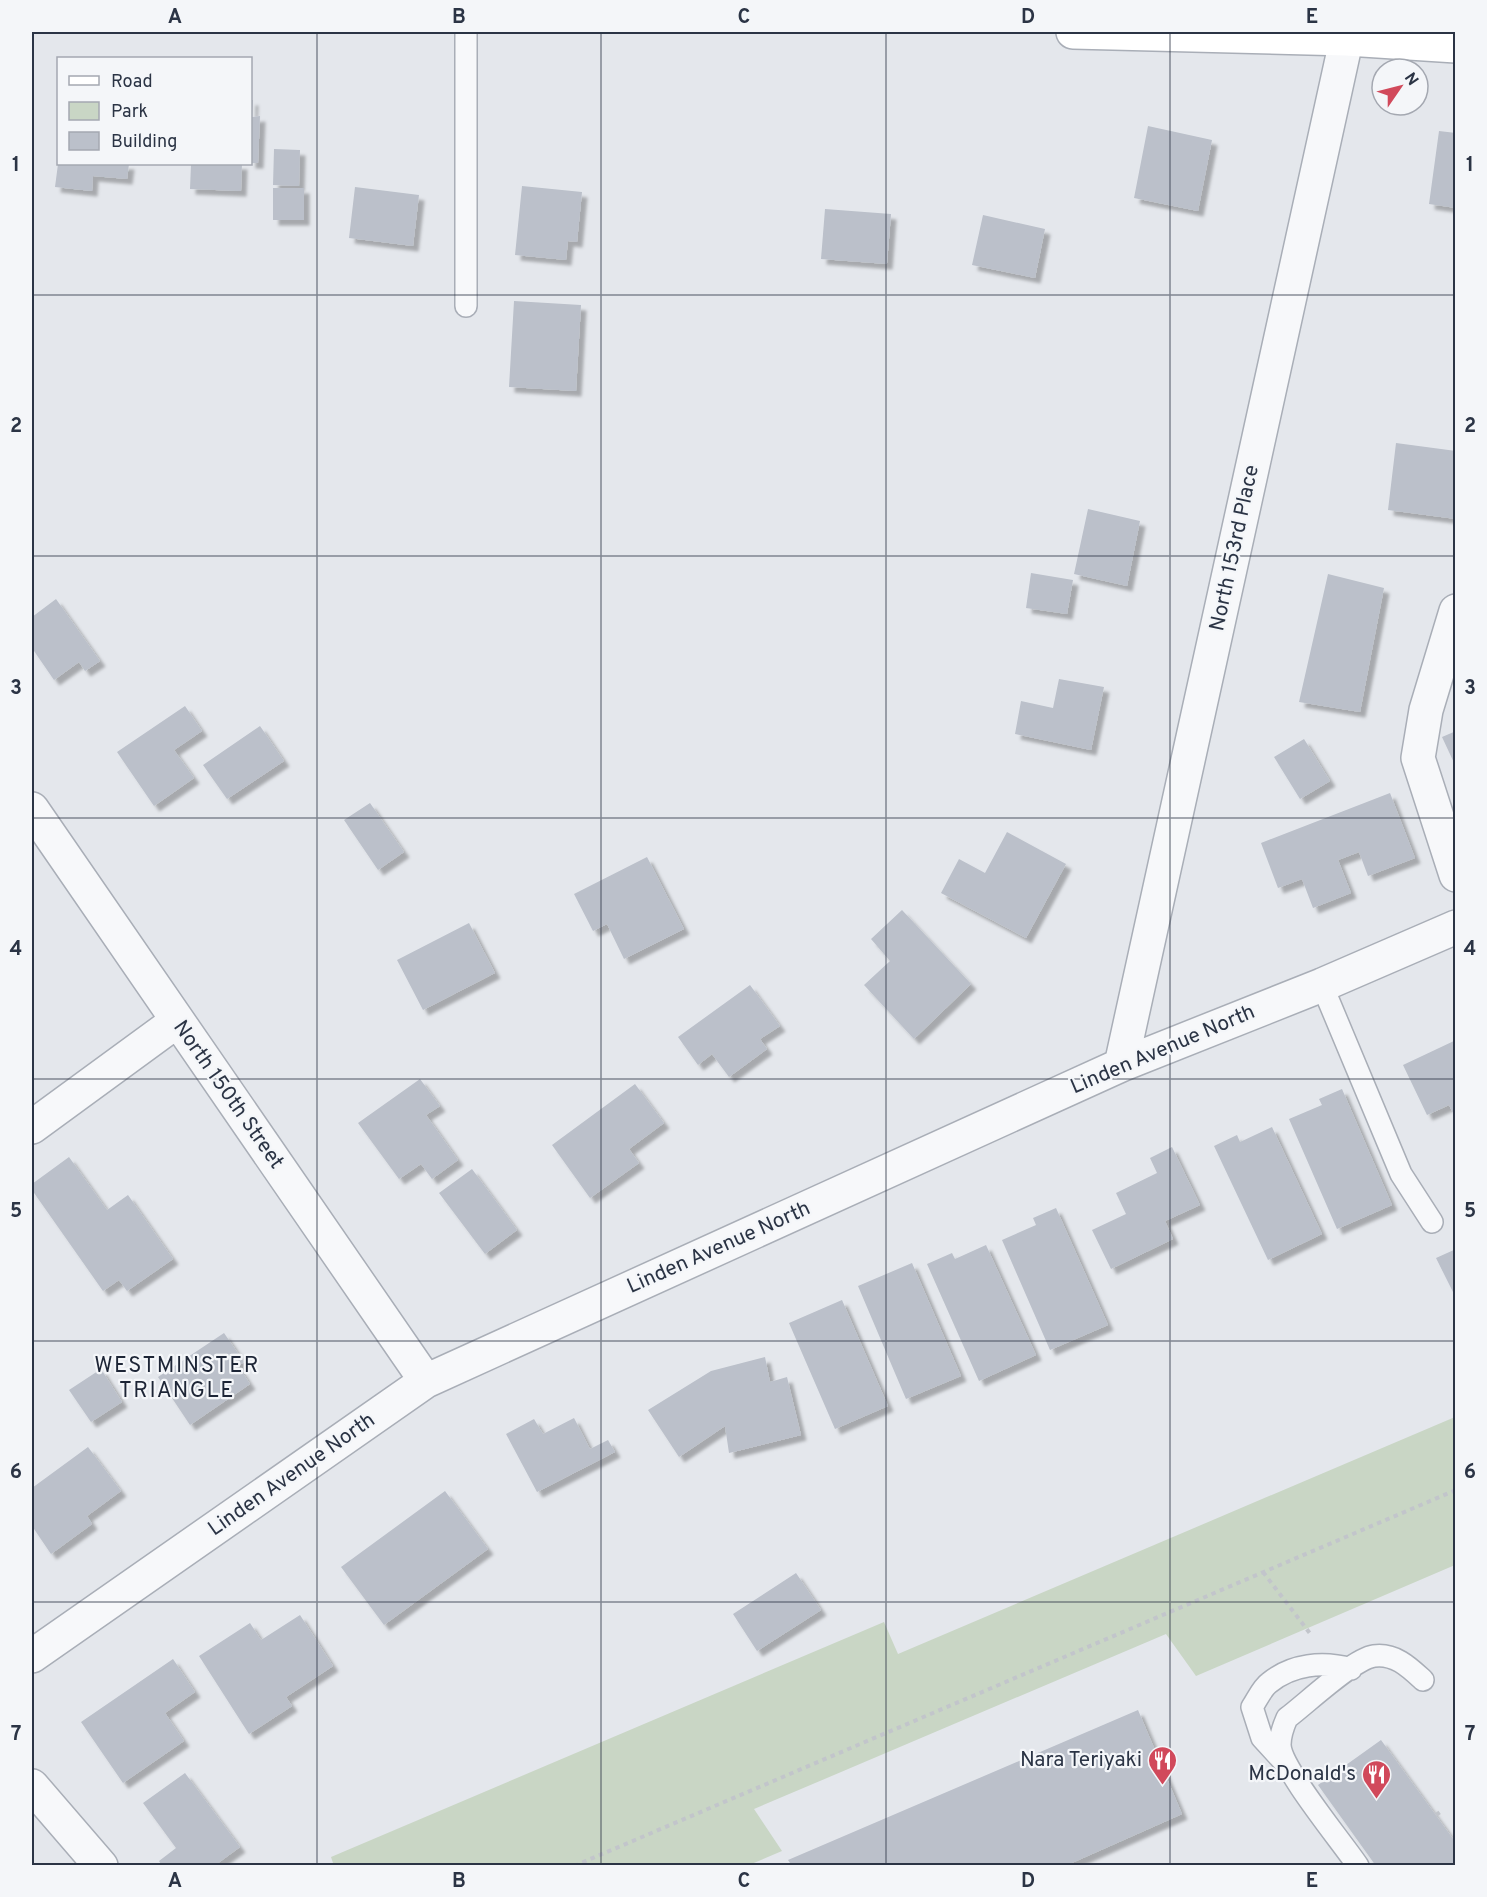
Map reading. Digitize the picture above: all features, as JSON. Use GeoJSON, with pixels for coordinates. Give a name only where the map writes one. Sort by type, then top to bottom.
{"type":"FeatureCollection","features":[{"type":"Feature","properties":{"kind":"main road"},"geometry":{"type":"LineString","coordinates":[[1073,32],[1347,35],[1455,46]]}},
{"type":"Feature","properties":{"kind":"street","name":"North 153rd Place"},"geometry":{"type":"LineString","coordinates":[[1121,1065],[1347,35]]}},
{"type":"Feature","properties":{"kind":"street"},"geometry":{"type":"LineString","coordinates":[[1455,611],[1426,710],[1418,758],[1455,875]]}},
{"type":"Feature","properties":{"kind":"street","name":"North 150th Street"},"geometry":{"type":"LineString","coordinates":[[37,830],[177,1021],[426,1381]]}},
{"type":"Feature","properties":{"kind":"street","name":"Linden Avenue North"},"geometry":{"type":"LineString","coordinates":[[32,1656],[426,1381],[1121,1065],[1323,985],[1455,927]]}},
{"type":"Feature","properties":{"kind":"street"},"geometry":{"type":"LineString","coordinates":[[32,1127],[177,1021]]}},
{"type":"Feature","properties":{"kind":"street"},"geometry":{"type":"LineString","coordinates":[[32,1786],[100,1866]]}},
{"type":"Feature","properties":{"kind":"lane"},"geometry":{"type":"LineString","coordinates":[[466,32],[466,306]]}},
{"type":"Feature","properties":{"kind":"lane"},"geometry":{"type":"LineString","coordinates":[[1323,985],[1401,1174],[1432,1222]]}},
{"type":"Feature","properties":{"kind":"lane"},"geometry":{"type":"LineString","coordinates":[[1287,1766],[1280,1747],[1282,1729],[1287,1718],[1351,1669],[1374,1656],[1389,1658],[1404,1662],[1423,1680]]}},
{"type":"Feature","properties":{"kind":"lane"},"geometry":{"type":"LineString","coordinates":[[1351,1669],[1333,1664],[1297,1667],[1267,1684],[1252,1707],[1262,1738],[1287,1766],[1358,1866]]}},
{"type":"Feature","properties":{"kind":"path"},"geometry":{"type":"LineString","coordinates":[[573,1866],[1455,1490]]}},
{"type":"Feature","properties":{"kind":"path"},"geometry":{"type":"LineString","coordinates":[[1263,1572],[1318,1644]]}},
{"type":"Feature","properties":{"kind":"green space"},"geometry":{"type":"Polygon","coordinates":[[[1455,1417],[1455,1565],[1196,1676],[1166,1634],[754,1809],[782,1851],[749,1865],[334,1866],[331,1857],[884,1622],[898,1654],[1455,1417]]]}},
{"type":"Feature","properties":{"kind":"building"},"geometry":{"type":"Polygon","coordinates":[[[260,116],[258,163],[252,163],[252,117],[260,116]]]}},
{"type":"Feature","properties":{"kind":"building"},"geometry":{"type":"Polygon","coordinates":[[[1148,126],[1212,140],[1198,211],[1134,198],[1148,126]]]}},
{"type":"Feature","properties":{"kind":"building"},"geometry":{"type":"Polygon","coordinates":[[[1439,131],[1456,133],[1456,208],[1429,204],[1439,131]]]}},
{"type":"Feature","properties":{"kind":"building"},"geometry":{"type":"Polygon","coordinates":[[[274,149],[300,150],[299,186],[273,185],[274,149]]]}},
{"type":"Feature","properties":{"kind":"building"},"geometry":{"type":"Polygon","coordinates":[[[58,165],[129,165],[127,179],[93,176],[92,191],[55,187],[58,165]]]}},
{"type":"Feature","properties":{"kind":"building"},"geometry":{"type":"Polygon","coordinates":[[[191,165],[242,165],[241,191],[190,189],[191,165]]]}},
{"type":"Feature","properties":{"kind":"building"},"geometry":{"type":"Polygon","coordinates":[[[522,186],[582,192],[577,242],[568,241],[566,260],[515,255],[522,186]]]}},
{"type":"Feature","properties":{"kind":"building"},"geometry":{"type":"Polygon","coordinates":[[[355,187],[419,195],[413,246],[349,238],[355,187]]]}},
{"type":"Feature","properties":{"kind":"building"},"geometry":{"type":"Polygon","coordinates":[[[273,188],[304,188],[304,220],[273,220],[273,188]]]}},
{"type":"Feature","properties":{"kind":"building"},"geometry":{"type":"Polygon","coordinates":[[[825,209],[891,214],[887,264],[821,259],[825,209]]]}},
{"type":"Feature","properties":{"kind":"building"},"geometry":{"type":"Polygon","coordinates":[[[983,215],[1045,229],[1035,278],[972,265],[983,215]]]}},
{"type":"Feature","properties":{"kind":"building"},"geometry":{"type":"Polygon","coordinates":[[[514,301],[581,305],[576,391],[509,387],[514,301]]]}},
{"type":"Feature","properties":{"kind":"building"},"geometry":{"type":"Polygon","coordinates":[[[1396,443],[1456,451],[1456,519],[1388,510],[1396,443]]]}},
{"type":"Feature","properties":{"kind":"building"},"geometry":{"type":"Polygon","coordinates":[[[1088,509],[1140,521],[1127,586],[1074,574],[1088,509]]]}},
{"type":"Feature","properties":{"kind":"building"},"geometry":{"type":"Polygon","coordinates":[[[1031,573],[1073,580],[1067,614],[1026,608],[1031,573]]]}},
{"type":"Feature","properties":{"kind":"building"},"geometry":{"type":"Polygon","coordinates":[[[1328,574],[1384,588],[1360,712],[1299,702],[1328,574]]]}},
{"type":"Feature","properties":{"kind":"building"},"geometry":{"type":"Polygon","coordinates":[[[56,599],[100,661],[85,671],[79,662],[54,680],[32,648],[32,617],[56,599]]]}},
{"type":"Feature","properties":{"kind":"building"},"geometry":{"type":"Polygon","coordinates":[[[1059,679],[1104,687],[1091,750],[1015,734],[1021,701],[1053,708],[1059,679]]]}},
{"type":"Feature","properties":{"kind":"building"},"geometry":{"type":"Polygon","coordinates":[[[185,706],[202,731],[174,750],[194,778],[154,806],[117,752],[185,706]]]}},
{"type":"Feature","properties":{"kind":"building"},"geometry":{"type":"Polygon","coordinates":[[[260,726],[284,761],[227,799],[203,765],[260,726]]]}},
{"type":"Feature","properties":{"kind":"building"},"geometry":{"type":"Polygon","coordinates":[[[1456,731],[1456,767],[1442,737],[1456,731]]]}},
{"type":"Feature","properties":{"kind":"building"},"geometry":{"type":"Polygon","coordinates":[[[1304,739],[1330,781],[1300,799],[1274,757],[1304,739]]]}},
{"type":"Feature","properties":{"kind":"building"},"geometry":{"type":"Polygon","coordinates":[[[1390,793],[1415,858],[1368,876],[1359,852],[1338,860],[1351,893],[1313,908],[1302,879],[1278,888],[1261,843],[1390,793]]]}},
{"type":"Feature","properties":{"kind":"building"},"geometry":{"type":"Polygon","coordinates":[[[370,803],[404,852],[378,870],[344,820],[370,803]]]}},
{"type":"Feature","properties":{"kind":"building"},"geometry":{"type":"Polygon","coordinates":[[[1007,832],[1066,864],[1026,938],[941,893],[959,859],[985,873],[1007,832]]]}},
{"type":"Feature","properties":{"kind":"building"},"geometry":{"type":"Polygon","coordinates":[[[647,857],[684,929],[624,959],[607,924],[593,931],[574,894],[647,857]]]}},
{"type":"Feature","properties":{"kind":"building"},"geometry":{"type":"Polygon","coordinates":[[[902,910],[971,984],[914,1039],[864,985],[890,961],[871,939],[902,910]]]}},
{"type":"Feature","properties":{"kind":"building"},"geometry":{"type":"Polygon","coordinates":[[[469,923],[495,973],[423,1010],[397,960],[469,923]]]}},
{"type":"Feature","properties":{"kind":"building"},"geometry":{"type":"Polygon","coordinates":[[[750,985],[780,1026],[760,1039],[767,1049],[729,1077],[712,1054],[698,1065],[678,1037],[750,985]]]}},
{"type":"Feature","properties":{"kind":"building"},"geometry":{"type":"Polygon","coordinates":[[[1456,1040],[1456,1119],[1449,1105],[1427,1115],[1403,1065],[1456,1040]]]}},
{"type":"Feature","properties":{"kind":"building"},"geometry":{"type":"Polygon","coordinates":[[[420,1079],[440,1106],[426,1115],[458,1160],[432,1179],[421,1164],[399,1179],[358,1123],[420,1079]]]}},
{"type":"Feature","properties":{"kind":"building"},"geometry":{"type":"Polygon","coordinates":[[[635,1084],[664,1123],[629,1149],[639,1163],[590,1198],[552,1145],[635,1084]]]}},
{"type":"Feature","properties":{"kind":"building"},"geometry":{"type":"Polygon","coordinates":[[[1342,1089],[1392,1205],[1337,1229],[1289,1119],[1322,1105],[1319,1099],[1342,1089]]]}},
{"type":"Feature","properties":{"kind":"building"},"geometry":{"type":"Polygon","coordinates":[[[1272,1127],[1322,1234],[1268,1260],[1214,1146],[1237,1135],[1240,1142],[1272,1127]]]}},
{"type":"Feature","properties":{"kind":"building"},"geometry":{"type":"Polygon","coordinates":[[[1172,1147],[1200,1205],[1165,1221],[1173,1239],[1111,1269],[1092,1230],[1126,1214],[1116,1193],[1157,1173],[1150,1158],[1172,1147]]]}},
{"type":"Feature","properties":{"kind":"building"},"geometry":{"type":"Polygon","coordinates":[[[69,1157],[107,1210],[128,1195],[173,1259],[127,1291],[119,1280],[103,1291],[32,1190],[32,1184],[69,1157]]]}},
{"type":"Feature","properties":{"kind":"building"},"geometry":{"type":"Polygon","coordinates":[[[472,1169],[517,1230],[485,1254],[439,1193],[472,1169]]]}},
{"type":"Feature","properties":{"kind":"building"},"geometry":{"type":"Polygon","coordinates":[[[1056,1208],[1108,1325],[1050,1350],[1002,1240],[1036,1225],[1033,1218],[1056,1208]]]}},
{"type":"Feature","properties":{"kind":"building"},"geometry":{"type":"Polygon","coordinates":[[[986,1245],[1036,1355],[979,1381],[927,1264],[952,1253],[955,1259],[986,1245]]]}},
{"type":"Feature","properties":{"kind":"building"},"geometry":{"type":"Polygon","coordinates":[[[1456,1249],[1456,1298],[1436,1258],[1456,1249]]]}},
{"type":"Feature","properties":{"kind":"building"},"geometry":{"type":"Polygon","coordinates":[[[912,1263],[961,1376],[906,1399],[858,1286],[912,1263]]]}},
{"type":"Feature","properties":{"kind":"building"},"geometry":{"type":"Polygon","coordinates":[[[842,1300],[888,1406],[835,1429],[789,1323],[842,1300]]]}},
{"type":"Feature","properties":{"kind":"building"},"geometry":{"type":"Polygon","coordinates":[[[224,1333],[244,1362],[238,1366],[250,1384],[190,1425],[158,1377],[224,1333]]]}},
{"type":"Feature","properties":{"kind":"building"},"geometry":{"type":"Polygon","coordinates":[[[765,1357],[770,1382],[787,1377],[801,1435],[729,1453],[725,1426],[679,1457],[648,1410],[711,1371],[765,1357]]]}},
{"type":"Feature","properties":{"kind":"building"},"geometry":{"type":"Polygon","coordinates":[[[101,1369],[122,1402],[91,1422],[69,1390],[101,1369]]]}},
{"type":"Feature","properties":{"kind":"building"},"geometry":{"type":"Polygon","coordinates":[[[574,1418],[590,1449],[608,1440],[615,1452],[537,1492],[506,1434],[534,1419],[543,1434],[574,1418]]]}},
{"type":"Feature","properties":{"kind":"building"},"geometry":{"type":"Polygon","coordinates":[[[88,1447],[121,1491],[87,1516],[92,1524],[51,1554],[32,1526],[32,1488],[88,1447]]]}},
{"type":"Feature","properties":{"kind":"building"},"geometry":{"type":"Polygon","coordinates":[[[445,1491],[488,1549],[384,1625],[341,1567],[445,1491]]]}},
{"type":"Feature","properties":{"kind":"building"},"geometry":{"type":"Polygon","coordinates":[[[796,1573],[821,1610],[757,1651],[733,1614],[796,1573]]]}},
{"type":"Feature","properties":{"kind":"building"},"geometry":{"type":"Polygon","coordinates":[[[300,1615],[333,1666],[286,1697],[292,1706],[249,1734],[199,1656],[250,1623],[261,1640],[300,1615]]]}},
{"type":"Feature","properties":{"kind":"building"},"geometry":{"type":"Polygon","coordinates":[[[173,1659],[195,1692],[165,1713],[184,1741],[123,1783],[81,1722],[173,1659]]]}},
{"type":"Feature","properties":{"kind":"building"},"geometry":{"type":"Polygon","coordinates":[[[1138,1710],[1182,1814],[1065,1866],[792,1866],[788,1860],[1138,1710]]]}},
{"type":"Feature","properties":{"kind":"building","name":"McDonald's"},"geometry":{"type":"Polygon","coordinates":[[[1381,1740],[1456,1843],[1456,1866],[1376,1866],[1318,1785],[1381,1740]]]}},
{"type":"Feature","properties":{"kind":"building"},"geometry":{"type":"Polygon","coordinates":[[[185,1773],[240,1847],[214,1866],[162,1866],[159,1861],[176,1848],[143,1803],[185,1773]]]}},
{"type":"Feature","properties":{"kind":"place","name":"Nara Teriyaki"},"geometry":{"type":"Point","coordinates":[1163,1786]}},
{"type":"Feature","properties":{"kind":"place","name":"McDonald's"},"geometry":{"type":"Point","coordinates":[1377,1800]}},
{"type":"Feature","properties":{"kind":"district","name":"WESTMINSTER TRIANGLE"},"geometry":{"type":"Point","coordinates":[177,1378]}}]}
